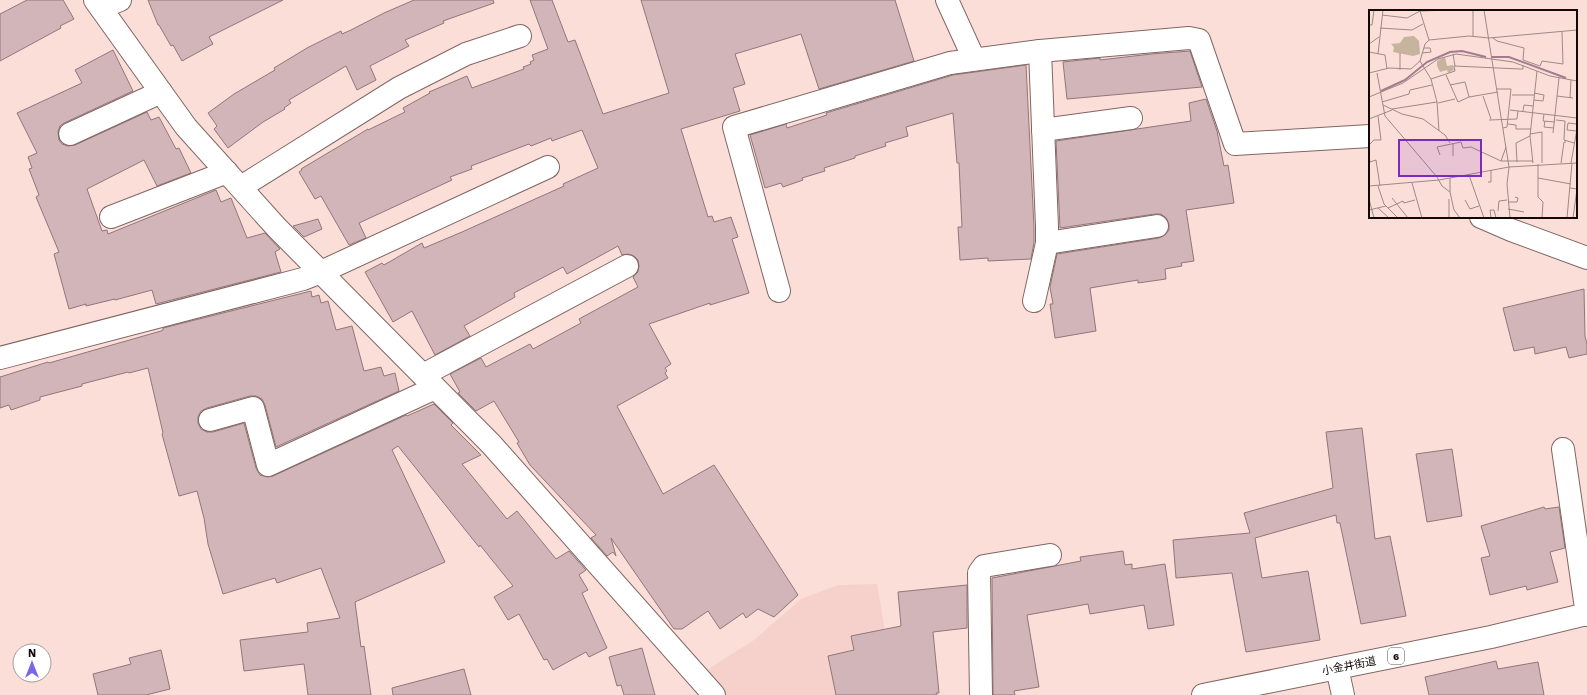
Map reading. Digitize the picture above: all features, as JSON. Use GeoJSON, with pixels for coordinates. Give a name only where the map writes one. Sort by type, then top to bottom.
{"type":"FeatureCollection","features":[{"type":"Feature","properties":{"kind":"street"},"geometry":{"type":"LineString","coordinates":[[947,0],[974,59]]}},
{"type":"Feature","properties":{"kind":"street"},"geometry":{"type":"LineString","coordinates":[[105,3],[161,92],[186,127],[277,228],[491,444],[714,695]]}},
{"type":"Feature","properties":{"kind":"street"},"geometry":{"type":"LineString","coordinates":[[111,217],[234,180],[399,88],[466,54],[520,36]]}},
{"type":"Feature","properties":{"kind":"street"},"geometry":{"type":"LineString","coordinates":[[779,291],[734,127],[950,63],[1040,51],[1189,38],[1199,40],[1235,144],[1369,136]]}},
{"type":"Feature","properties":{"kind":"street"},"geometry":{"type":"LineString","coordinates":[[1034,301],[1047,242],[1040,51]]}},
{"type":"Feature","properties":{"kind":"street"},"geometry":{"type":"LineString","coordinates":[[70,134],[161,92]]}},
{"type":"Feature","properties":{"kind":"street"},"geometry":{"type":"LineString","coordinates":[[1043,130],[1131,118]]}},
{"type":"Feature","properties":{"kind":"street"},"geometry":{"type":"LineString","coordinates":[[0,358],[303,279],[548,167]]}},
{"type":"Feature","properties":{"kind":"street"},"geometry":{"type":"LineString","coordinates":[[1483,218],[1511,230],[1587,258]]}},
{"type":"Feature","properties":{"kind":"street"},"geometry":{"type":"LineString","coordinates":[[1047,242],[1157,226]]}},
{"type":"Feature","properties":{"kind":"street"},"geometry":{"type":"LineString","coordinates":[[210,420],[253,408],[268,464],[429,381],[628,266]]}},
{"type":"Feature","properties":{"kind":"street"},"geometry":{"type":"LineString","coordinates":[[1563,449],[1587,614]]}},
{"type":"Feature","properties":{"kind":"street"},"geometry":{"type":"LineString","coordinates":[[981,695],[979,573],[984,566],[1050,555]]}},
{"type":"Feature","properties":{"kind":"street","name":"小金井街道"},"geometry":{"type":"LineString","coordinates":[[1203,695],[1491,637],[1587,614]]}},
{"type":"Feature","properties":{"kind":"street"},"geometry":{"type":"LineString","coordinates":[[1337,668],[1343,695]]}},
{"type":"Feature","properties":{"kind":"shaded area"},"geometry":{"type":"Polygon","coordinates":[[[877,584],[896,695],[726,695],[702,673],[754,640],[801,599],[838,585],[877,584]]]}},
{"type":"Feature","properties":{"kind":"building"},"geometry":{"type":"Polygon","coordinates":[[[27,0],[63,0],[74,19],[60,26],[61,28],[0,61],[0,14],[27,0]]]}},
{"type":"Feature","properties":{"kind":"building"},"geometry":{"type":"Polygon","coordinates":[[[148,0],[283,0],[209,37],[213,44],[182,61],[173,45],[171,46],[158,25],[148,0]]]}},
{"type":"Feature","properties":{"kind":"building"},"geometry":{"type":"Polygon","coordinates":[[[414,0],[493,0],[494,3],[443,21],[444,23],[405,40],[409,46],[370,66],[376,80],[357,90],[346,66],[289,100],[291,103],[284,108],[285,109],[263,122],[228,148],[214,129],[217,126],[208,113],[234,94],[275,70],[274,68],[307,48],[341,31],[342,34],[414,0]]]}},
{"type":"Feature","properties":{"kind":"building"},"geometry":{"type":"Polygon","coordinates":[[[530,0],[552,0],[568,42],[575,40],[603,114],[669,93],[641,0],[895,0],[914,61],[819,89],[801,34],[735,54],[745,84],[733,88],[740,111],[681,129],[708,217],[712,216],[714,222],[731,217],[738,237],[732,239],[749,293],[710,305],[710,303],[649,324],[671,364],[665,368],[667,371],[665,373],[668,378],[617,406],[663,494],[714,465],[798,595],[774,617],[758,609],[746,618],[743,613],[720,629],[708,611],[682,629],[674,629],[611,538],[616,556],[613,552],[607,556],[591,538],[596,535],[530,465],[517,443],[519,442],[494,401],[476,411],[458,393],[460,392],[450,374],[481,358],[486,367],[530,344],[533,349],[581,323],[579,319],[638,287],[633,277],[638,272],[639,266],[638,260],[634,256],[628,254],[622,255],[618,246],[567,274],[563,267],[514,293],[515,297],[464,326],[470,336],[435,355],[412,311],[393,322],[365,272],[382,263],[384,265],[422,243],[424,248],[462,232],[564,186],[563,184],[598,168],[582,130],[552,141],[551,138],[531,146],[529,144],[471,166],[472,169],[450,177],[452,180],[359,223],[366,238],[349,245],[321,196],[315,199],[299,172],[302,170],[301,169],[368,129],[405,112],[403,108],[430,93],[429,92],[467,76],[472,88],[524,69],[523,67],[531,64],[530,62],[534,60],[532,55],[548,49],[530,0]]]}},
{"type":"Feature","properties":{"kind":"building"},"geometry":{"type":"Polygon","coordinates":[[[113,50],[133,91],[64,123],[60,126],[58,132],[59,140],[62,144],[68,146],[75,145],[147,112],[151,120],[159,117],[176,149],[179,148],[191,173],[157,186],[144,160],[87,189],[102,231],[107,230],[108,234],[216,190],[221,202],[231,198],[247,238],[265,233],[280,249],[275,252],[281,272],[156,304],[152,290],[115,300],[86,306],[86,304],[69,309],[54,254],[59,252],[36,197],[39,195],[29,169],[32,168],[28,157],[37,153],[17,113],[82,83],[75,70],[113,50]]]}},
{"type":"Feature","properties":{"kind":"building"},"geometry":{"type":"Polygon","coordinates":[[[1190,51],[1202,87],[1067,99],[1063,62],[1100,58],[1100,60],[1190,51]]]}},
{"type":"Feature","properties":{"kind":"building"},"geometry":{"type":"Polygon","coordinates":[[[1026,65],[1034,227],[1034,242],[1031,259],[988,261],[988,258],[960,260],[958,227],[962,227],[959,163],[957,163],[953,113],[906,127],[908,136],[885,143],[886,146],[855,156],[855,158],[824,168],[825,171],[802,178],[803,180],[783,187],[781,183],[765,188],[750,135],[786,124],[787,128],[827,115],[826,113],[953,75],[1026,65]]]}},
{"type":"Feature","properties":{"kind":"building"},"geometry":{"type":"Polygon","coordinates":[[[1206,99],[1217,131],[1224,166],[1228,165],[1234,203],[1186,210],[1194,261],[1181,263],[1182,266],[1165,269],[1166,279],[1138,283],[1138,280],[1090,288],[1096,331],[1055,338],[1050,304],[1053,304],[1050,287],[1057,254],[1159,238],[1165,235],[1169,230],[1169,224],[1166,218],[1161,214],[1060,228],[1056,141],[1191,121],[1189,103],[1206,99]]]}},
{"type":"Feature","properties":{"kind":"building"},"geometry":{"type":"Polygon","coordinates":[[[318,219],[322,229],[304,237],[293,226],[318,219]]]}},
{"type":"Feature","properties":{"kind":"building"},"geometry":{"type":"Polygon","coordinates":[[[1584,289],[1587,354],[1569,358],[1566,347],[1535,354],[1534,347],[1514,351],[1503,308],[1584,289]]]}},
{"type":"Feature","properties":{"kind":"building"},"geometry":{"type":"Polygon","coordinates":[[[311,291],[312,297],[319,295],[321,303],[328,301],[336,330],[352,326],[364,371],[381,367],[384,376],[395,373],[399,391],[276,447],[265,405],[262,399],[256,396],[250,396],[201,411],[198,417],[198,423],[201,429],[207,432],[213,432],[244,423],[256,468],[260,475],[267,477],[273,476],[406,415],[407,416],[434,404],[453,423],[451,425],[481,455],[462,464],[507,519],[517,511],[556,559],[569,551],[586,570],[579,575],[588,590],[582,593],[607,648],[589,657],[586,652],[553,670],[547,659],[544,660],[519,614],[508,620],[494,597],[513,586],[480,545],[479,547],[398,446],[392,450],[445,562],[355,602],[361,647],[364,646],[371,695],[308,695],[304,664],[244,671],[240,640],[308,632],[307,623],[340,618],[321,568],[277,583],[275,578],[223,594],[208,544],[204,518],[197,491],[179,496],[162,434],[148,368],[82,384],[82,386],[40,397],[40,400],[11,410],[9,405],[0,408],[0,377],[48,362],[49,363],[161,331],[163,328],[311,291]]]}},
{"type":"Feature","properties":{"kind":"building"},"geometry":{"type":"Polygon","coordinates":[[[1362,428],[1375,539],[1390,536],[1406,616],[1361,624],[1340,523],[1337,523],[1336,515],[1255,538],[1262,578],[1308,571],[1320,640],[1246,652],[1232,573],[1176,578],[1173,540],[1250,533],[1244,513],[1333,488],[1326,432],[1362,428]]]}},
{"type":"Feature","properties":{"kind":"building"},"geometry":{"type":"Polygon","coordinates":[[[1452,449],[1462,516],[1427,522],[1416,454],[1452,449]]]}},
{"type":"Feature","properties":{"kind":"building"},"geometry":{"type":"Polygon","coordinates":[[[1544,507],[1545,509],[1559,507],[1565,548],[1550,552],[1558,582],[1527,590],[1526,586],[1490,595],[1481,558],[1490,556],[1481,526],[1544,507]]]}},
{"type":"Feature","properties":{"kind":"building"},"geometry":{"type":"Polygon","coordinates":[[[1123,551],[1125,565],[1132,564],[1132,569],[1165,564],[1174,625],[1148,629],[1144,605],[1090,614],[1088,604],[1027,615],[1039,687],[1014,691],[1015,695],[993,695],[992,578],[1081,561],[1080,557],[1123,551]]]}},
{"type":"Feature","properties":{"kind":"building"},"geometry":{"type":"Polygon","coordinates":[[[967,585],[967,628],[933,632],[939,693],[936,693],[937,695],[836,695],[828,656],[854,650],[851,636],[901,626],[898,592],[967,585]]]}},
{"type":"Feature","properties":{"kind":"building"},"geometry":{"type":"Polygon","coordinates":[[[642,648],[655,695],[624,695],[621,685],[617,686],[609,657],[642,648]]]}},
{"type":"Feature","properties":{"kind":"building"},"geometry":{"type":"Polygon","coordinates":[[[161,650],[170,689],[146,695],[98,695],[93,674],[131,664],[129,658],[161,650]]]}},
{"type":"Feature","properties":{"kind":"building"},"geometry":{"type":"Polygon","coordinates":[[[1496,661],[1498,669],[1538,662],[1544,695],[1429,695],[1425,677],[1496,661]]]}},
{"type":"Feature","properties":{"kind":"building"},"geometry":{"type":"Polygon","coordinates":[[[464,669],[471,695],[393,695],[392,688],[464,669]]]}}]}
